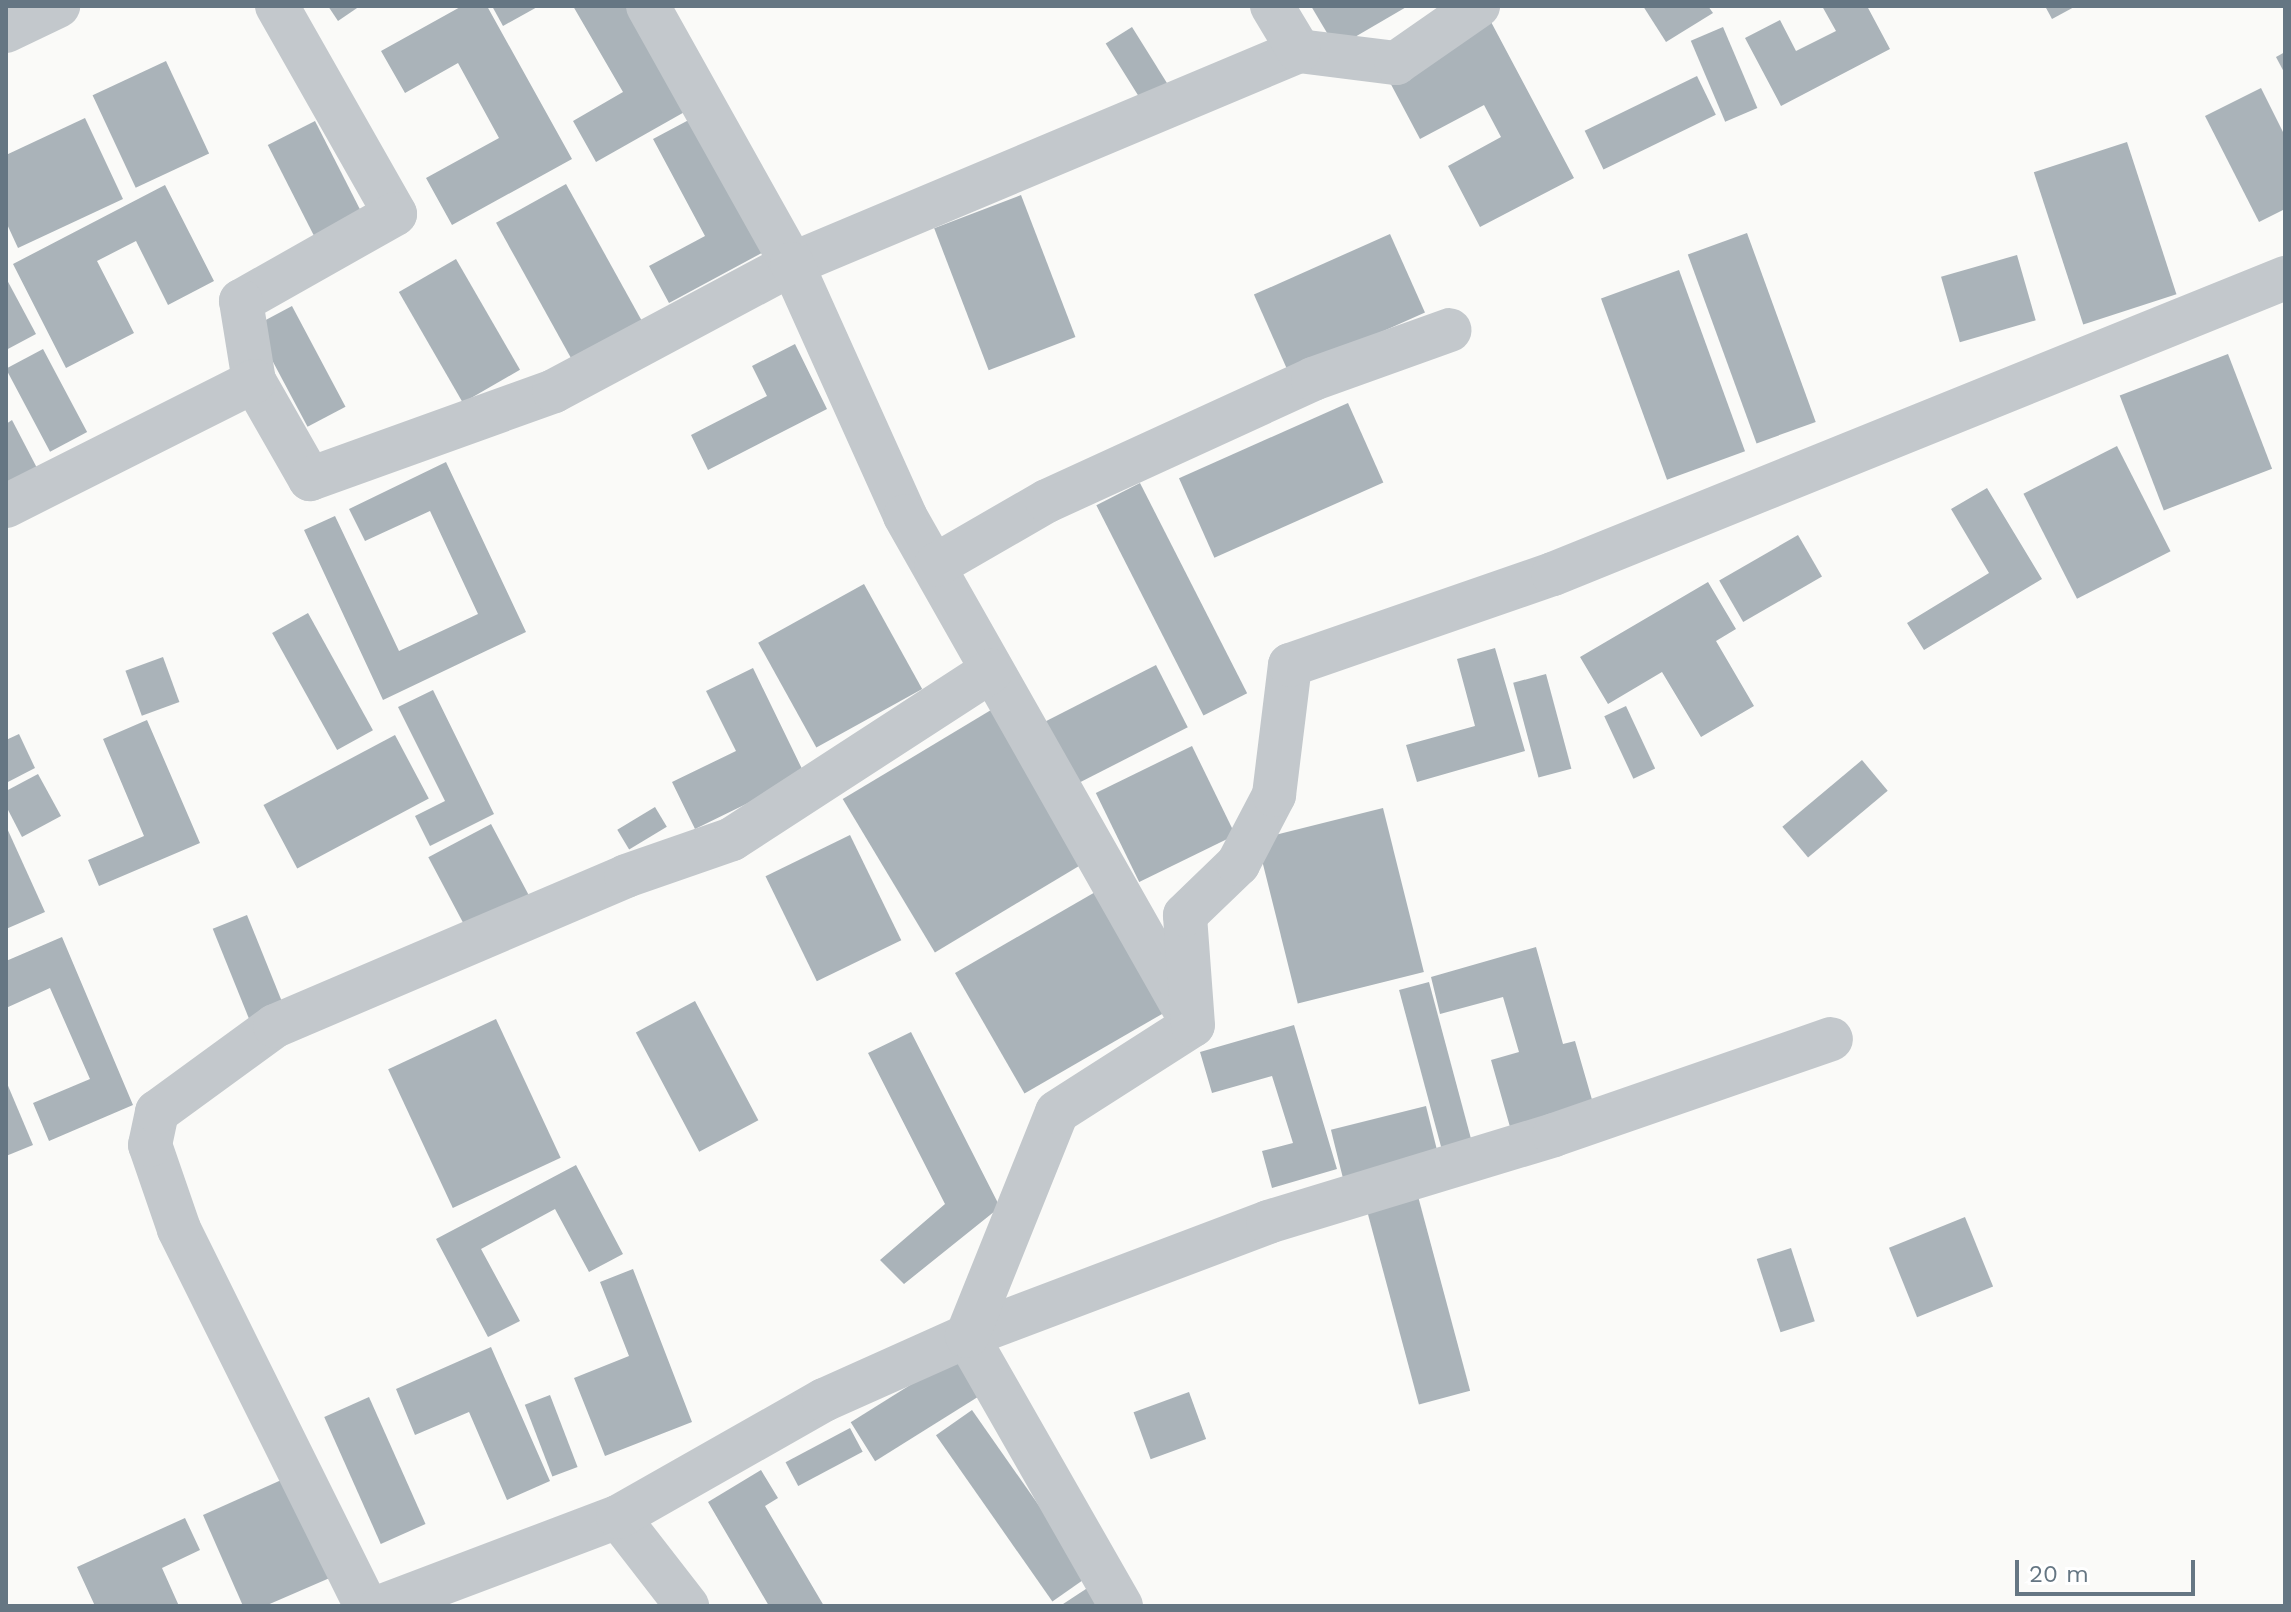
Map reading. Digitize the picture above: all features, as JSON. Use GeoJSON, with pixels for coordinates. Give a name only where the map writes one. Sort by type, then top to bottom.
{"type":"FeatureCollection","features":[{"type":"Feature","properties":{"kind":"street"},"geometry":{"type":"LineString","coordinates":[[6,31],[58,6]]}},
{"type":"Feature","properties":{"kind":"street"},"geometry":{"type":"LineString","coordinates":[[277,6],[395,214],[241,301],[254,381],[310,479],[554,391],[792,264],[1299,51],[1396,63],[1478,6]]}},
{"type":"Feature","properties":{"kind":"street"},"geometry":{"type":"LineString","coordinates":[[648,6],[792,264],[905,516],[936,565],[991,671],[1016,706],[1193,1025]]}},
{"type":"Feature","properties":{"kind":"street"},"geometry":{"type":"LineString","coordinates":[[1272,6],[1299,51]]}},
{"type":"Feature","properties":{"kind":"street"},"geometry":{"type":"LineString","coordinates":[[1193,1025],[1185,915],[1238,864],[1274,795],[1290,665],[1553,574],[2285,278]]}},
{"type":"Feature","properties":{"kind":"street"},"geometry":{"type":"LineString","coordinates":[[936,565],[1047,501],[1313,379],[1450,330]]}},
{"type":"Feature","properties":{"kind":"street"},"geometry":{"type":"LineString","coordinates":[[6,506],[254,381]]}},
{"type":"Feature","properties":{"kind":"street"},"geometry":{"type":"LineString","coordinates":[[366,1606],[179,1229],[150,1145],[157,1112],[275,1026],[626,876],[732,839],[991,671]]}},
{"type":"Feature","properties":{"kind":"street"},"geometry":{"type":"LineString","coordinates":[[967,1336],[1057,1112],[1193,1025]]}},
{"type":"Feature","properties":{"kind":"street"},"geometry":{"type":"LineString","coordinates":[[382,1606],[618,1517],[824,1400],[967,1336],[1268,1222],[1554,1135],[1831,1039]]}},
{"type":"Feature","properties":{"kind":"street"},"geometry":{"type":"LineString","coordinates":[[967,1336],[1121,1606]]}},
{"type":"Feature","properties":{"kind":"street"},"geometry":{"type":"LineString","coordinates":[[618,1517],[687,1606]]}},
{"type":"Feature","properties":{"kind":"building"},"geometry":{"type":"Polygon","coordinates":[[[328,6],[360,6],[338,21],[328,6]]]}},
{"type":"Feature","properties":{"kind":"building"},"geometry":{"type":"Polygon","coordinates":[[[462,6],[487,6],[572,159],[452,225],[426,178],[499,138],[458,63],[405,93],[381,51],[462,6]]]}},
{"type":"Feature","properties":{"kind":"building"},"geometry":{"type":"Polygon","coordinates":[[[492,6],[539,6],[503,26],[492,6]]]}},
{"type":"Feature","properties":{"kind":"building"},"geometry":{"type":"Polygon","coordinates":[[[573,6],[627,6],[688,110],[596,162],[573,121],[623,92],[573,6]]]}},
{"type":"Feature","properties":{"kind":"building"},"geometry":{"type":"Polygon","coordinates":[[[1311,6],[1408,6],[1336,48],[1311,6]]]}},
{"type":"Feature","properties":{"kind":"building"},"geometry":{"type":"Polygon","coordinates":[[[1643,6],[1708,6],[1713,13],[1666,42],[1643,6]]]}},
{"type":"Feature","properties":{"kind":"building"},"geometry":{"type":"Polygon","coordinates":[[[1822,6],[1867,6],[1890,49],[1781,106],[1745,38],[1780,20],[1796,51],[1836,31],[1822,6]]]}},
{"type":"Feature","properties":{"kind":"building"},"geometry":{"type":"Polygon","coordinates":[[[2045,6],[2076,6],[2052,19],[2045,6]]]}},
{"type":"Feature","properties":{"kind":"building"},"geometry":{"type":"Polygon","coordinates":[[[1490,20],[1574,178],[1480,227],[1448,166],[1501,137],[1484,105],[1420,139],[1386,75],[1490,20]]]}},
{"type":"Feature","properties":{"kind":"building"},"geometry":{"type":"Polygon","coordinates":[[[1132,27],[1170,87],[1143,104],[1106,43],[1132,27]]]}},
{"type":"Feature","properties":{"kind":"building"},"geometry":{"type":"Polygon","coordinates":[[[1723,27],[1757,108],[1725,122],[1691,41],[1723,27]]]}},
{"type":"Feature","properties":{"kind":"building"},"geometry":{"type":"Polygon","coordinates":[[[2285,52],[2285,74],[2276,57],[2285,52]]]}},
{"type":"Feature","properties":{"kind":"building"},"geometry":{"type":"Polygon","coordinates":[[[166,61],[209,153],[136,188],[93,95],[166,61]]]}},
{"type":"Feature","properties":{"kind":"building"},"geometry":{"type":"Polygon","coordinates":[[[1697,76],[1716,115],[1604,169],[1585,131],[1697,76]]]}},
{"type":"Feature","properties":{"kind":"building"},"geometry":{"type":"Polygon","coordinates":[[[2261,88],[2285,136],[2285,209],[2259,222],[2205,116],[2261,88]]]}},
{"type":"Feature","properties":{"kind":"building"},"geometry":{"type":"Polygon","coordinates":[[[700,114],[771,248],[669,303],[649,266],[705,236],[653,139],[700,114]]]}},
{"type":"Feature","properties":{"kind":"building"},"geometry":{"type":"Polygon","coordinates":[[[85,118],[123,199],[18,248],[6,222],[6,155],[85,118]]]}},
{"type":"Feature","properties":{"kind":"building"},"geometry":{"type":"Polygon","coordinates":[[[315,121],[363,215],[316,240],[268,145],[315,121]]]}},
{"type":"Feature","properties":{"kind":"building"},"geometry":{"type":"Polygon","coordinates":[[[2127,142],[2176,294],[2083,324],[2034,172],[2127,142]]]}},
{"type":"Feature","properties":{"kind":"building"},"geometry":{"type":"Polygon","coordinates":[[[566,184],[644,324],[574,363],[496,223],[566,184]]]}},
{"type":"Feature","properties":{"kind":"building"},"geometry":{"type":"Polygon","coordinates":[[[165,185],[214,281],[168,305],[136,241],[97,261],[134,333],[66,368],[13,264],[165,185]]]}},
{"type":"Feature","properties":{"kind":"building"},"geometry":{"type":"Polygon","coordinates":[[[1021,195],[1075,337],[989,370],[934,228],[1021,195]]]}},
{"type":"Feature","properties":{"kind":"building"},"geometry":{"type":"Polygon","coordinates":[[[1747,233],[1816,422],[1757,443],[1688,255],[1747,233]]]}},
{"type":"Feature","properties":{"kind":"building"},"geometry":{"type":"Polygon","coordinates":[[[1390,234],[1425,313],[1289,373],[1254,295],[1390,234]]]}},
{"type":"Feature","properties":{"kind":"building"},"geometry":{"type":"Polygon","coordinates":[[[2017,255],[2036,320],[1960,342],[1941,277],[2017,255]]]}},
{"type":"Feature","properties":{"kind":"building"},"geometry":{"type":"Polygon","coordinates":[[[456,259],[520,370],[463,403],[399,292],[456,259]]]}},
{"type":"Feature","properties":{"kind":"building"},"geometry":{"type":"Polygon","coordinates":[[[1679,270],[1745,451],[1667,480],[1601,298],[1679,270]]]}},
{"type":"Feature","properties":{"kind":"building"},"geometry":{"type":"Polygon","coordinates":[[[6,278],[36,334],[6,350],[6,278]]]}},
{"type":"Feature","properties":{"kind":"building"},"geometry":{"type":"Polygon","coordinates":[[[292,306],[346,407],[308,427],[254,326],[292,306]]]}},
{"type":"Feature","properties":{"kind":"building"},"geometry":{"type":"Polygon","coordinates":[[[795,344],[827,409],[708,470],[691,435],[767,396],[752,366],[795,344]]]}},
{"type":"Feature","properties":{"kind":"building"},"geometry":{"type":"Polygon","coordinates":[[[43,349],[87,432],[50,452],[6,369],[43,349]]]}},
{"type":"Feature","properties":{"kind":"building"},"geometry":{"type":"Polygon","coordinates":[[[2228,354],[2272,469],[2164,510],[2120,396],[2228,354]]]}},
{"type":"Feature","properties":{"kind":"building"},"geometry":{"type":"Polygon","coordinates":[[[1348,403],[1383,482],[1214,558],[1179,478],[1348,403]]]}},
{"type":"Feature","properties":{"kind":"building"},"geometry":{"type":"Polygon","coordinates":[[[12,420],[37,468],[6,484],[6,424],[12,420]]]}},
{"type":"Feature","properties":{"kind":"building"},"geometry":{"type":"Polygon","coordinates":[[[2117,446],[2171,551],[2077,599],[2023,494],[2117,446]]]}},
{"type":"Feature","properties":{"kind":"building"},"geometry":{"type":"Polygon","coordinates":[[[446,462],[526,632],[383,700],[304,530],[335,516],[399,651],[478,614],[430,511],[365,541],[349,509],[446,462]]]}},
{"type":"Feature","properties":{"kind":"building"},"geometry":{"type":"Polygon","coordinates":[[[1140,483],[1247,693],[1203,716],[1096,505],[1140,483]]]}},
{"type":"Feature","properties":{"kind":"building"},"geometry":{"type":"Polygon","coordinates":[[[1987,488],[2042,579],[1924,650],[1907,623],[1989,573],[1951,509],[1987,488]]]}},
{"type":"Feature","properties":{"kind":"building"},"geometry":{"type":"Polygon","coordinates":[[[1798,535],[1822,577],[1743,622],[1719,580],[1798,535]]]}},
{"type":"Feature","properties":{"kind":"building"},"geometry":{"type":"Polygon","coordinates":[[[1708,582],[1736,629],[1716,641],[1754,706],[1701,737],[1662,672],[1608,704],[1580,657],[1708,582]]]}},
{"type":"Feature","properties":{"kind":"building"},"geometry":{"type":"Polygon","coordinates":[[[864,584],[922,689],[816,748],[758,643],[864,584]]]}},
{"type":"Feature","properties":{"kind":"building"},"geometry":{"type":"Polygon","coordinates":[[[308,613],[373,730],[337,750],[272,633],[308,613]]]}},
{"type":"Feature","properties":{"kind":"building"},"geometry":{"type":"Polygon","coordinates":[[[1495,648],[1525,751],[1417,782],[1406,745],[1475,726],[1457,659],[1495,648]]]}},
{"type":"Feature","properties":{"kind":"building"},"geometry":{"type":"Polygon","coordinates":[[[163,657],[179,702],[142,716],[125,671],[163,657]]]}},
{"type":"Feature","properties":{"kind":"building"},"geometry":{"type":"Polygon","coordinates":[[[1156,665],[1188,727],[1069,788],[1037,725],[1156,665]]]}},
{"type":"Feature","properties":{"kind":"building"},"geometry":{"type":"Polygon","coordinates":[[[753,668],[805,775],[695,829],[672,782],[736,751],[706,691],[753,668]]]}},
{"type":"Feature","properties":{"kind":"building"},"geometry":{"type":"Polygon","coordinates":[[[1546,674],[1571,769],[1539,777],[1513,683],[1546,674]]]}},
{"type":"Feature","properties":{"kind":"building"},"geometry":{"type":"Polygon","coordinates":[[[433,690],[494,814],[430,846],[415,816],[445,801],[398,707],[433,690]]]}},
{"type":"Feature","properties":{"kind":"building"},"geometry":{"type":"Polygon","coordinates":[[[1626,706],[1655,769],[1633,779],[1604,716],[1626,706]]]}},
{"type":"Feature","properties":{"kind":"building"},"geometry":{"type":"Polygon","coordinates":[[[991,710],[1083,863],[935,953],[843,799],[991,710]]]}},
{"type":"Feature","properties":{"kind":"building"},"geometry":{"type":"Polygon","coordinates":[[[147,720],[200,843],[99,886],[88,860],[144,836],[103,739],[147,720]]]}},
{"type":"Feature","properties":{"kind":"building"},"geometry":{"type":"Polygon","coordinates":[[[19,734],[35,768],[6,783],[6,740],[19,734]]]}},
{"type":"Feature","properties":{"kind":"building"},"geometry":{"type":"Polygon","coordinates":[[[395,735],[429,799],[297,869],[263,805],[395,735]]]}},
{"type":"Feature","properties":{"kind":"building"},"geometry":{"type":"Polygon","coordinates":[[[1192,746],[1235,835],[1139,882],[1096,793],[1192,746]]]}},
{"type":"Feature","properties":{"kind":"building"},"geometry":{"type":"Polygon","coordinates":[[[1862,760],[1888,791],[1808,857],[1782,827],[1862,760]]]}},
{"type":"Feature","properties":{"kind":"building"},"geometry":{"type":"Polygon","coordinates":[[[38,774],[61,816],[22,837],[6,806],[6,791],[38,774]]]}},
{"type":"Feature","properties":{"kind":"building"},"geometry":{"type":"Polygon","coordinates":[[[655,807],[667,827],[629,849],[617,830],[655,807]]]}},
{"type":"Feature","properties":{"kind":"building"},"geometry":{"type":"Polygon","coordinates":[[[1383,808],[1424,972],[1298,1003],[1257,839],[1383,808]]]}},
{"type":"Feature","properties":{"kind":"building"},"geometry":{"type":"Polygon","coordinates":[[[491,824],[530,898],[468,932],[428,857],[491,824]]]}},
{"type":"Feature","properties":{"kind":"building"},"geometry":{"type":"Polygon","coordinates":[[[6,826],[45,912],[6,929],[6,826]]]}},
{"type":"Feature","properties":{"kind":"building"},"geometry":{"type":"Polygon","coordinates":[[[850,835],[901,940],[817,981],[766,876],[850,835]]]}},
{"type":"Feature","properties":{"kind":"building"},"geometry":{"type":"Polygon","coordinates":[[[1097,891],[1166,1011],[1024,1093],[955,973],[1097,891]]]}},
{"type":"Feature","properties":{"kind":"building"},"geometry":{"type":"Polygon","coordinates":[[[247,915],[285,1009],[251,1023],[213,929],[247,915]]]}},
{"type":"Feature","properties":{"kind":"building"},"geometry":{"type":"Polygon","coordinates":[[[62,937],[133,1105],[49,1141],[33,1103],[90,1079],[50,988],[6,1008],[6,961],[62,937]]]}},
{"type":"Feature","properties":{"kind":"building"},"geometry":{"type":"Polygon","coordinates":[[[1536,947],[1563,1044],[1575,1041],[1595,1110],[1512,1134],[1491,1060],[1519,1052],[1503,997],[1440,1014],[1431,977],[1536,947]]]}},
{"type":"Feature","properties":{"kind":"building"},"geometry":{"type":"Polygon","coordinates":[[[1429,982],[1472,1144],[1443,1152],[1399,990],[1429,982]]]}},
{"type":"Feature","properties":{"kind":"building"},"geometry":{"type":"Polygon","coordinates":[[[695,1001],[758,1120],[699,1152],[636,1032],[695,1001]]]}},
{"type":"Feature","properties":{"kind":"building"},"geometry":{"type":"Polygon","coordinates":[[[496,1019],[561,1158],[453,1208],[388,1069],[496,1019]]]}},
{"type":"Feature","properties":{"kind":"building"},"geometry":{"type":"Polygon","coordinates":[[[1294,1025],[1337,1169],[1272,1188],[1262,1151],[1293,1143],[1272,1076],[1212,1093],[1200,1052],[1294,1025]]]}},
{"type":"Feature","properties":{"kind":"building"},"geometry":{"type":"Polygon","coordinates":[[[911,1032],[1000,1207],[904,1284],[880,1260],[945,1204],[868,1053],[911,1032]]]}},
{"type":"Feature","properties":{"kind":"building"},"geometry":{"type":"Polygon","coordinates":[[[6,1081],[33,1145],[6,1156],[6,1081]]]}},
{"type":"Feature","properties":{"kind":"building"},"geometry":{"type":"Polygon","coordinates":[[[1426,1106],[1438,1154],[1343,1177],[1331,1130],[1426,1106]]]}},
{"type":"Feature","properties":{"kind":"building"},"geometry":{"type":"Polygon","coordinates":[[[576,1165],[623,1254],[589,1272],[555,1209],[481,1249],[520,1321],[488,1337],[436,1239],[576,1165]]]}},
{"type":"Feature","properties":{"kind":"building"},"geometry":{"type":"Polygon","coordinates":[[[1415,1185],[1470,1391],[1419,1404],[1364,1199],[1415,1185]]]}},
{"type":"Feature","properties":{"kind":"building"},"geometry":{"type":"Polygon","coordinates":[[[1965,1217],[1993,1287],[1917,1317],[1889,1248],[1965,1217]]]}},
{"type":"Feature","properties":{"kind":"building"},"geometry":{"type":"Polygon","coordinates":[[[1791,1248],[1815,1321],[1781,1332],[1757,1259],[1791,1248]]]}},
{"type":"Feature","properties":{"kind":"building"},"geometry":{"type":"Polygon","coordinates":[[[633,1269],[692,1422],[605,1456],[574,1378],[629,1356],[600,1282],[633,1269]]]}},
{"type":"Feature","properties":{"kind":"building"},"geometry":{"type":"Polygon","coordinates":[[[491,1347],[550,1481],[507,1500],[469,1412],[415,1435],[396,1389],[491,1347]]]}},
{"type":"Feature","properties":{"kind":"building"},"geometry":{"type":"Polygon","coordinates":[[[955,1357],[979,1396],[875,1461],[851,1422],[955,1357]]]}},
{"type":"Feature","properties":{"kind":"building"},"geometry":{"type":"Polygon","coordinates":[[[1189,1392],[1206,1439],[1151,1459],[1134,1412],[1189,1392]]]}},
{"type":"Feature","properties":{"kind":"building"},"geometry":{"type":"Polygon","coordinates":[[[550,1395],[578,1467],[552,1477],[525,1405],[550,1395]]]}},
{"type":"Feature","properties":{"kind":"building"},"geometry":{"type":"Polygon","coordinates":[[[369,1397],[426,1524],[381,1544],[324,1417],[369,1397]]]}},
{"type":"Feature","properties":{"kind":"building"},"geometry":{"type":"Polygon","coordinates":[[[972,1410],[1088,1576],[1052,1602],[936,1435],[972,1410]]]}},
{"type":"Feature","properties":{"kind":"building"},"geometry":{"type":"Polygon","coordinates":[[[850,1428],[863,1452],[798,1486],[786,1462],[850,1428]]]}},
{"type":"Feature","properties":{"kind":"building"},"geometry":{"type":"Polygon","coordinates":[[[761,1470],[778,1498],[765,1506],[824,1606],[769,1606],[708,1502],[761,1470]]]}},
{"type":"Feature","properties":{"kind":"building"},"geometry":{"type":"Polygon","coordinates":[[[288,1477],[332,1577],[265,1606],[243,1606],[203,1515],[288,1477]]]}},
{"type":"Feature","properties":{"kind":"building"},"geometry":{"type":"Polygon","coordinates":[[[185,1518],[200,1550],[162,1568],[179,1606],[95,1606],[77,1567],[185,1518]]]}},
{"type":"Feature","properties":{"kind":"building"},"geometry":{"type":"Polygon","coordinates":[[[1089,1587],[1102,1606],[1060,1606],[1089,1587]]]}}]}
